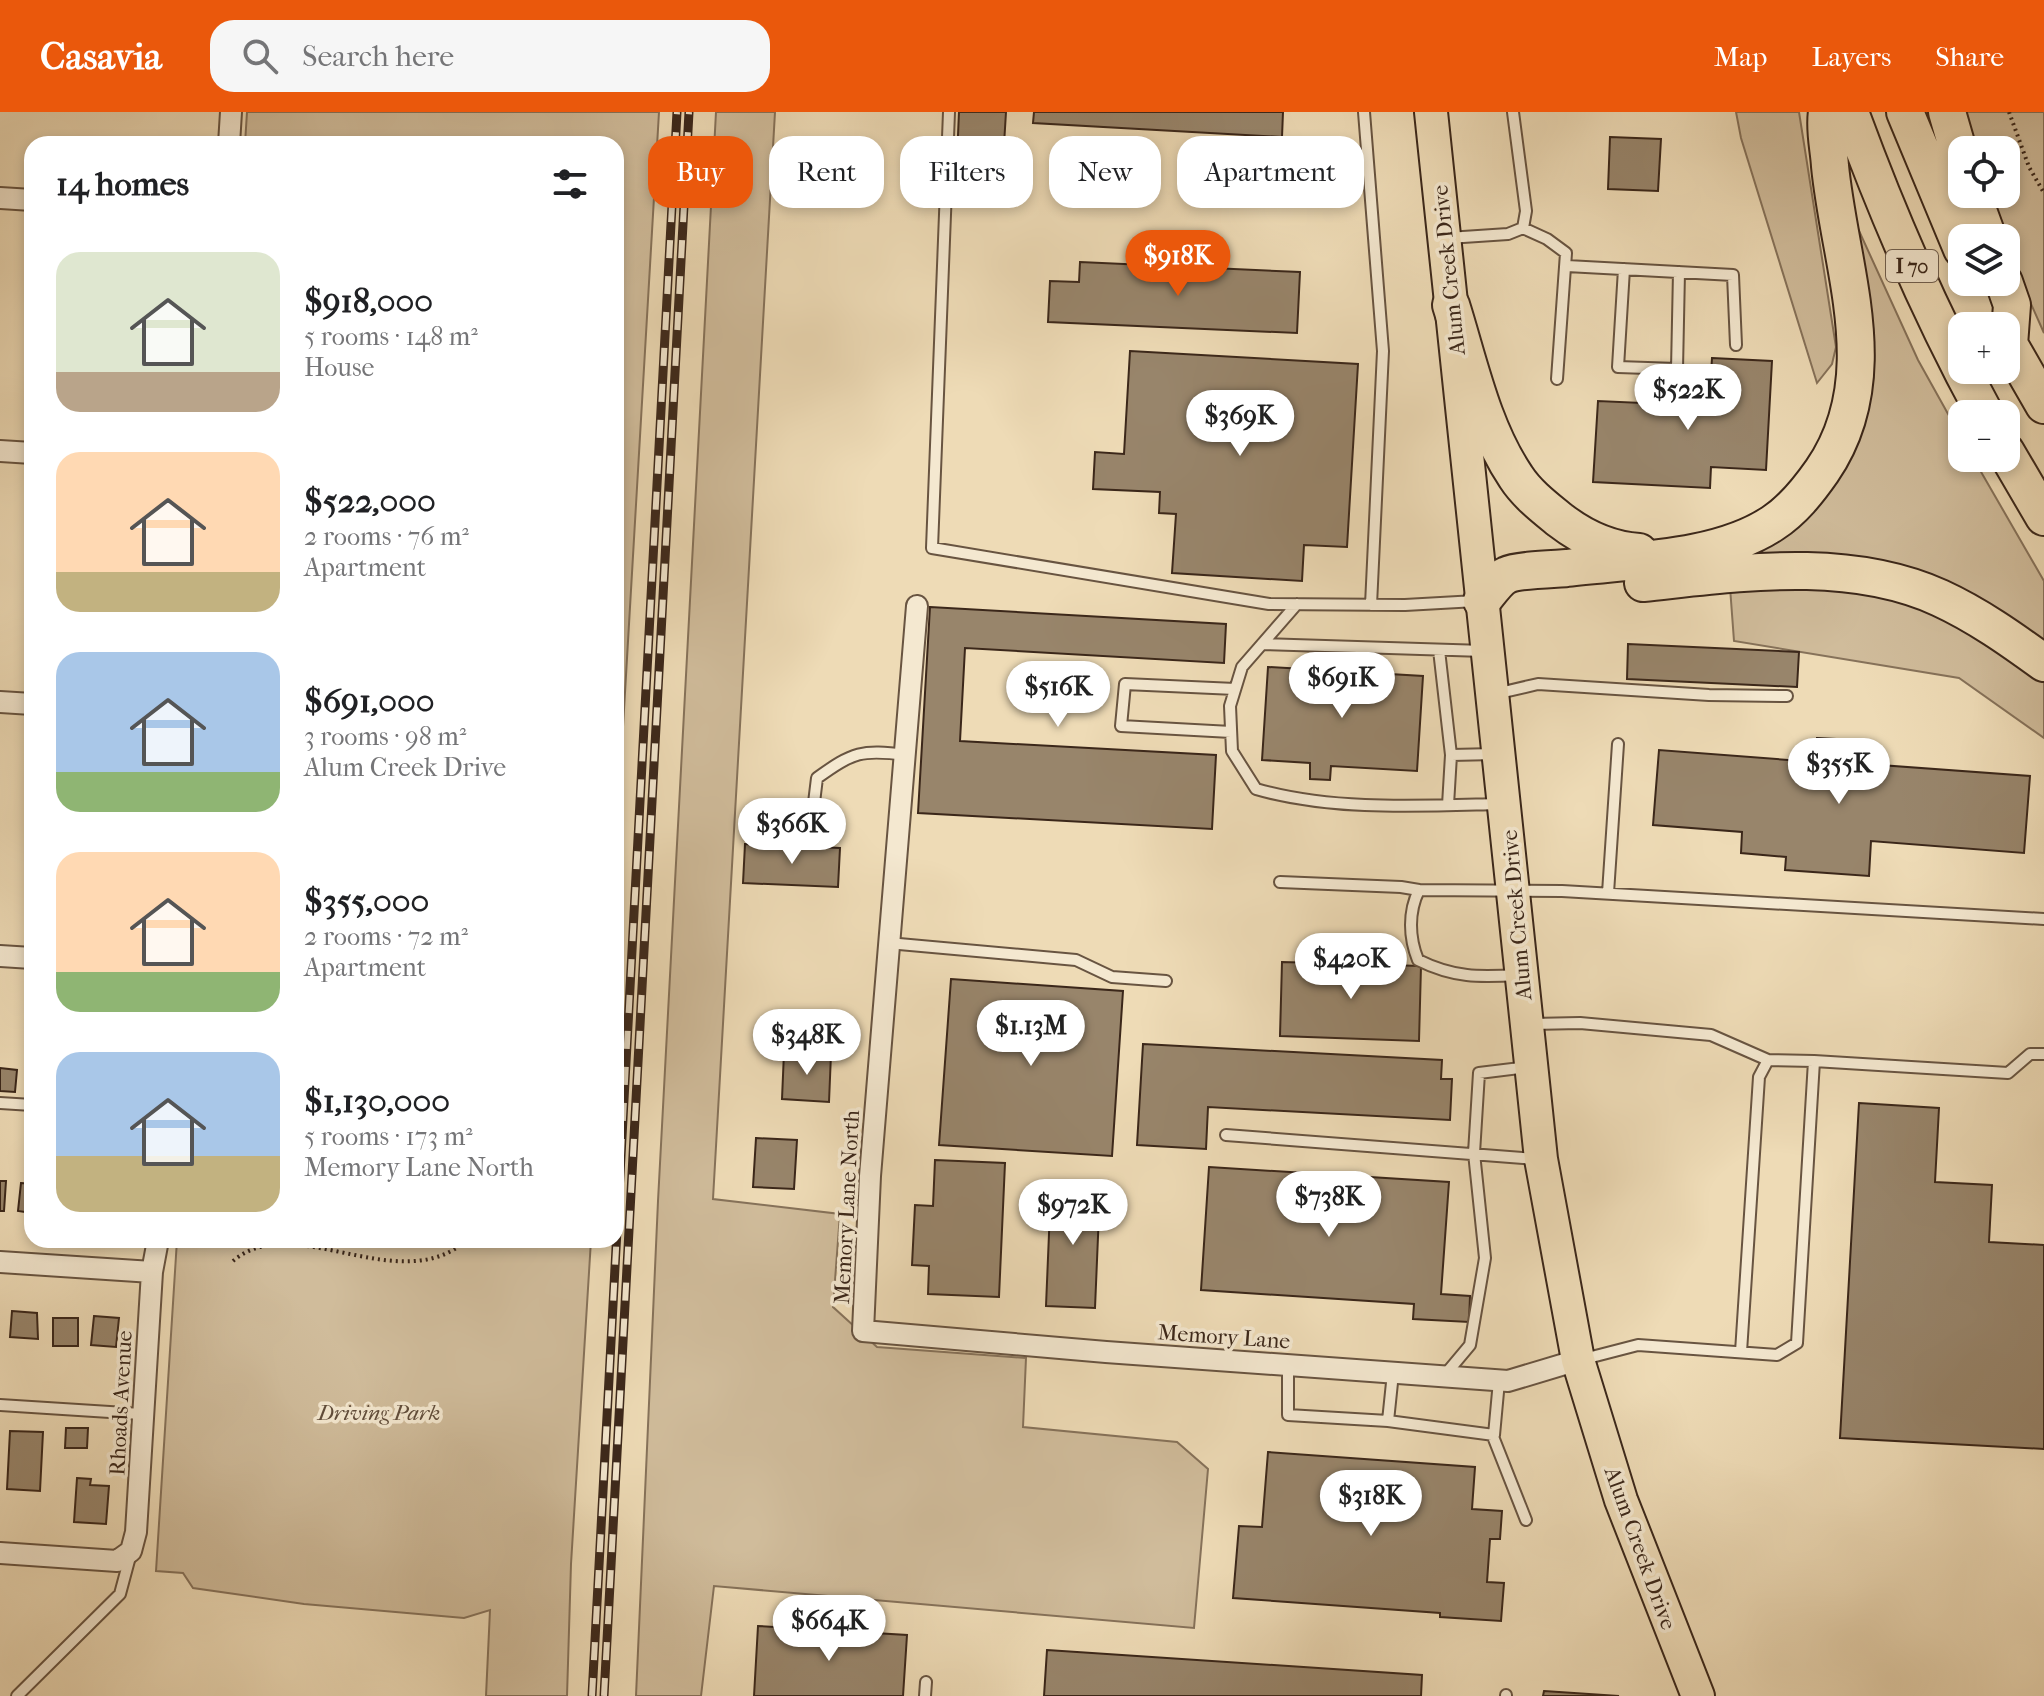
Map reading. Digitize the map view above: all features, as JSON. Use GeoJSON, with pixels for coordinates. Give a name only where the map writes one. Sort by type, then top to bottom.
{"type":"FeatureCollection","features":[{"type":"Feature","properties":{"kind":"highway"},"geometry":{"type":"LineString","coordinates":[[1482,601],[1507,575],[1684,554],[1744,538],[1771,524],[1794,506],[1832,457],[1846,430],[1853,402],[1856,338],[1832,182],[1827,112]]}},
{"type":"Feature","properties":{"kind":"highway","name":"I 70"},"geometry":{"type":"LineString","coordinates":[[1850,112],[1916,276],[1977,400]]}},
{"type":"Feature","properties":{"kind":"highway","name":"I 70"},"geometry":{"type":"LineString","coordinates":[[1905,112],[1952,224]]}},
{"type":"Feature","properties":{"kind":"highway"},"geometry":{"type":"LineString","coordinates":[[1947,112],[1954,136]]}},
{"type":"Feature","properties":{"kind":"highway"},"geometry":{"type":"LineString","coordinates":[[1451,305],[1482,407],[1501,453],[1517,480],[1551,513],[1597,542],[1625,551],[1684,554]]}},
{"type":"Feature","properties":{"kind":"highway"},"geometry":{"type":"LineString","coordinates":[[2020,363],[2044,405]]}},
{"type":"Feature","properties":{"kind":"highway"},"geometry":{"type":"LineString","coordinates":[[2018,472],[2044,517]]}},
{"type":"Feature","properties":{"kind":"highway"},"geometry":{"type":"LineString","coordinates":[[1482,601],[1741,573],[1839,572],[1889,580],[1941,598],[1982,620],[2044,663]]}},
{"type":"Feature","properties":{"kind":"main road","name":"Alum Creek Drive"},"geometry":{"type":"LineString","coordinates":[[1431,112],[1541,1159],[1578,1360],[1621,1500],[1698,1696]]}},
{"type":"Feature","properties":{"kind":"street"},"geometry":{"type":"LineString","coordinates":[[230,136],[231,112]]}},
{"type":"Feature","properties":{"kind":"street"},"geometry":{"type":"LineString","coordinates":[[0,198],[24,200]]}},
{"type":"Feature","properties":{"kind":"street"},"geometry":{"type":"LineString","coordinates":[[0,451],[24,452]]}},
{"type":"Feature","properties":{"kind":"street","name":"Memory Lane North"},"geometry":{"type":"LineString","coordinates":[[863,1331],[870,1176],[917,606]]}},
{"type":"Feature","properties":{"kind":"street"},"geometry":{"type":"LineString","coordinates":[[0,702],[24,704]]}},
{"type":"Feature","properties":{"kind":"street"},"geometry":{"type":"LineString","coordinates":[[0,956],[24,958]]}},
{"type":"Feature","properties":{"kind":"street","name":"Rhoads Avenue"},"geometry":{"type":"LineString","coordinates":[[124,1556],[136,1532],[141,1414],[156,1248]]}},
{"type":"Feature","properties":{"kind":"street"},"geometry":{"type":"LineString","coordinates":[[0,1262],[152,1272]]}},
{"type":"Feature","properties":{"kind":"street","name":"Memory Lane"},"geometry":{"type":"LineString","coordinates":[[863,1331],[1499,1381],[1578,1360]]}},
{"type":"Feature","properties":{"kind":"street"},"geometry":{"type":"LineString","coordinates":[[0,1553],[124,1556]]}},
{"type":"Feature","properties":{"kind":"lane"},"geometry":{"type":"LineString","coordinates":[[949,112],[932,548],[1269,604],[1371,605],[1482,601]]}},
{"type":"Feature","properties":{"kind":"lane"},"geometry":{"type":"LineString","coordinates":[[1364,112],[1383,351],[1371,605]]}},
{"type":"Feature","properties":{"kind":"lane"},"geometry":{"type":"LineString","coordinates":[[1513,112],[1526,211],[1523,228]]}},
{"type":"Feature","properties":{"kind":"lane"},"geometry":{"type":"LineString","coordinates":[[1444,238],[1508,234],[1523,228],[1547,239],[1566,253],[1557,379]]}},
{"type":"Feature","properties":{"kind":"lane"},"geometry":{"type":"LineString","coordinates":[[1567,266],[1733,275],[1736,345]]}},
{"type":"Feature","properties":{"kind":"lane"},"geometry":{"type":"LineString","coordinates":[[1624,269],[1618,367],[1677,369],[1679,272]]}},
{"type":"Feature","properties":{"kind":"lane"},"geometry":{"type":"LineString","coordinates":[[1297,604],[1242,667],[1230,706],[1232,751],[1256,789],[1290,799],[1421,806],[1505,803]]}},
{"type":"Feature","properties":{"kind":"lane"},"geometry":{"type":"LineString","coordinates":[[1262,644],[1488,651]]}},
{"type":"Feature","properties":{"kind":"lane"},"geometry":{"type":"LineString","coordinates":[[1439,650],[1451,755],[1448,805]]}},
{"type":"Feature","properties":{"kind":"lane"},"geometry":{"type":"LineString","coordinates":[[1231,732],[1121,726],[1125,684],[1235,689]]}},
{"type":"Feature","properties":{"kind":"lane"},"geometry":{"type":"LineString","coordinates":[[1493,694],[1538,684],[1709,695],[1787,696]]}},
{"type":"Feature","properties":{"kind":"lane"},"geometry":{"type":"LineString","coordinates":[[1608,893],[1618,744]]}},
{"type":"Feature","properties":{"kind":"lane"},"geometry":{"type":"LineString","coordinates":[[812,819],[817,778],[844,758],[876,751],[906,755]]}},
{"type":"Feature","properties":{"kind":"lane"},"geometry":{"type":"LineString","coordinates":[[1451,755],[1499,754]]}},
{"type":"Feature","properties":{"kind":"lane"},"geometry":{"type":"LineString","coordinates":[[1280,882],[1419,890],[1608,893],[2044,919]]}},
{"type":"Feature","properties":{"kind":"lane"},"geometry":{"type":"LineString","coordinates":[[1419,890],[1413,907],[1411,929],[1418,960],[1448,973],[1471,977],[1522,975]]}},
{"type":"Feature","properties":{"kind":"lane"},"geometry":{"type":"LineString","coordinates":[[888,943],[1076,960],[1112,977],[1166,981]]}},
{"type":"Feature","properties":{"kind":"lane"},"geometry":{"type":"LineString","coordinates":[[1526,1024],[1580,1023],[1711,1035],[1768,1060],[2008,1073],[2030,1054],[2044,1054]]}},
{"type":"Feature","properties":{"kind":"lane"},"geometry":{"type":"LineString","coordinates":[[1741,1352],[1759,1077],[1768,1060]]}},
{"type":"Feature","properties":{"kind":"lane"},"geometry":{"type":"LineString","coordinates":[[1578,1360],[1638,1345],[1777,1355],[1797,1343],[1814,1061]]}},
{"type":"Feature","properties":{"kind":"lane"},"geometry":{"type":"LineString","coordinates":[[1444,1376],[1470,1345],[1485,1258],[1474,1153],[1479,1073],[1530,1066]]}},
{"type":"Feature","properties":{"kind":"lane"},"geometry":{"type":"LineString","coordinates":[[0,1103],[24,1104]]}},
{"type":"Feature","properties":{"kind":"lane"},"geometry":{"type":"LineString","coordinates":[[1226,1135],[1541,1159]]}},
{"type":"Feature","properties":{"kind":"lane"},"geometry":{"type":"LineString","coordinates":[[1288,1365],[1288,1415],[1388,1421],[1492,1434]]}},
{"type":"Feature","properties":{"kind":"lane"},"geometry":{"type":"LineString","coordinates":[[1388,1421],[1393,1373]]}},
{"type":"Feature","properties":{"kind":"lane"},"geometry":{"type":"LineString","coordinates":[[1492,1434],[1499,1381]]}},
{"type":"Feature","properties":{"kind":"lane"},"geometry":{"type":"LineString","coordinates":[[0,1405],[141,1414]]}},
{"type":"Feature","properties":{"kind":"lane"},"geometry":{"type":"LineString","coordinates":[[1492,1434],[1526,1520]]}},
{"type":"Feature","properties":{"kind":"lane"},"geometry":{"type":"LineString","coordinates":[[17,1696],[120,1594],[124,1556]]}},
{"type":"Feature","properties":{"kind":"lane"},"geometry":{"type":"LineString","coordinates":[[925,1696],[926,1682]]}},
{"type":"Feature","properties":{"kind":"path"},"geometry":{"type":"LineString","coordinates":[[2009,112],[2029,167],[2044,193]]}},
{"type":"Feature","properties":{"kind":"path"},"geometry":{"type":"LineString","coordinates":[[233,1261],[244,1252],[259,1248]]}},
{"type":"Feature","properties":{"kind":"path"},"geometry":{"type":"LineString","coordinates":[[317,1248],[412,1262],[438,1257],[458,1248]]}},
{"type":"Feature","properties":{"kind":"green space"},"geometry":{"type":"Polygon","coordinates":[[[247,112],[659,112],[658,136],[648,136],[648,208],[653,208],[624,709],[624,136],[246,136],[247,112]]]}},
{"type":"Feature","properties":{"kind":"green space"},"geometry":{"type":"Polygon","coordinates":[[[716,112],[775,112],[774,136],[769,136],[770,208],[713,1199],[840,1214],[833,1307],[877,1347],[1026,1358],[1023,1427],[1177,1442],[1208,1469],[1194,1628],[714,1586],[701,1696],[636,1696],[658,1201],[711,208],[753,208],[753,136],[715,136],[716,112]]]}},
{"type":"Feature","properties":{"kind":"green space"},"geometry":{"type":"Polygon","coordinates":[[[1736,112],[1799,112],[1836,347],[1832,364],[1817,383],[1741,138],[1736,112]]]}},
{"type":"Feature","properties":{"kind":"green space"},"geometry":{"type":"Polygon","coordinates":[[[1963,112],[2044,112],[2044,333],[2020,279],[2020,224],[1998,224],[1992,208],[2020,208],[2020,136],[1971,136],[1963,112]]]}},
{"type":"Feature","properties":{"kind":"green space"},"geometry":{"type":"Polygon","coordinates":[[[1855,222],[1918,360],[1948,414],[1948,472],[1981,472],[2044,581],[2044,650],[2021,631],[1729,561],[1843,462],[1855,222]]]}},
{"type":"Feature","properties":{"kind":"green space"},"geometry":{"type":"Polygon","coordinates":[[[1808,581],[1923,605],[2023,663],[2044,682],[2044,738],[1959,678],[1734,641],[1730,587],[1808,581]]]}},
{"type":"Feature","properties":{"kind":"green space","name":"Driving Park"},"geometry":{"type":"Polygon","coordinates":[[[176,1248],[591,1248],[571,1564],[567,1696],[486,1696],[490,1610],[464,1618],[304,1604],[193,1588],[183,1573],[156,1571],[176,1248]]]}},
{"type":"Feature","properties":{"kind":"building"},"geometry":{"type":"Polygon","coordinates":[[[959,112],[1006,112],[1005,136],[958,136],[959,112]]]}},
{"type":"Feature","properties":{"kind":"building"},"geometry":{"type":"Polygon","coordinates":[[[1034,112],[1283,112],[1282,136],[1033,123],[1034,112]]]}},
{"type":"Feature","properties":{"kind":"building"},"geometry":{"type":"Polygon","coordinates":[[[1610,137],[1661,139],[1658,191],[1608,189],[1610,137]]]}},
{"type":"Feature","properties":{"kind":"building"},"geometry":{"type":"Polygon","coordinates":[[[1080,262],[1300,272],[1297,333],[1048,322],[1050,281],[1079,282],[1080,262]]]}},
{"type":"Feature","properties":{"kind":"building"},"geometry":{"type":"Polygon","coordinates":[[[1130,351],[1358,364],[1347,547],[1304,545],[1302,581],[1172,573],[1176,514],[1159,513],[1160,492],[1093,489],[1095,452],[1124,454],[1130,351]]]}},
{"type":"Feature","properties":{"kind":"building"},"geometry":{"type":"Polygon","coordinates":[[[1712,358],[1772,361],[1766,470],[1711,467],[1710,488],[1593,482],[1598,401],[1709,406],[1712,358]]]}},
{"type":"Feature","properties":{"kind":"building"},"geometry":{"type":"Polygon","coordinates":[[[930,607],[1226,624],[1224,663],[965,648],[960,741],[1216,755],[1212,829],[918,813],[930,607]]]}},
{"type":"Feature","properties":{"kind":"building"},"geometry":{"type":"Polygon","coordinates":[[[1628,644],[1799,652],[1797,687],[1627,679],[1628,644]]]}},
{"type":"Feature","properties":{"kind":"building"},"geometry":{"type":"Polygon","coordinates":[[[1268,667],[1423,676],[1417,771],[1331,766],[1330,780],[1310,779],[1310,763],[1262,760],[1268,667]]]}},
{"type":"Feature","properties":{"kind":"building"},"geometry":{"type":"Polygon","coordinates":[[[1817,738],[1855,740],[1853,763],[2030,776],[2024,853],[1871,841],[1869,876],[1785,870],[1786,857],[1741,853],[1742,832],[1653,825],[1659,750],[1815,762],[1817,738]]]}},
{"type":"Feature","properties":{"kind":"building"},"geometry":{"type":"Polygon","coordinates":[[[745,844],[840,848],[838,887],[743,883],[745,844]]]}},
{"type":"Feature","properties":{"kind":"building"},"geometry":{"type":"Polygon","coordinates":[[[1282,962],[1421,966],[1419,1041],[1280,1036],[1282,962]]]}},
{"type":"Feature","properties":{"kind":"building"},"geometry":{"type":"Polygon","coordinates":[[[951,979],[1123,991],[1112,1156],[939,1145],[951,979]]]}},
{"type":"Feature","properties":{"kind":"building"},"geometry":{"type":"Polygon","coordinates":[[[1143,1044],[1442,1060],[1441,1079],[1452,1079],[1450,1120],[1208,1107],[1206,1149],[1137,1145],[1143,1044]]]}},
{"type":"Feature","properties":{"kind":"building"},"geometry":{"type":"Polygon","coordinates":[[[784,1052],[831,1054],[829,1102],[782,1099],[784,1052]]]}},
{"type":"Feature","properties":{"kind":"building"},"geometry":{"type":"Polygon","coordinates":[[[0,1068],[17,1070],[15,1092],[0,1091],[0,1068]]]}},
{"type":"Feature","properties":{"kind":"building"},"geometry":{"type":"Polygon","coordinates":[[[1859,1103],[1939,1108],[1935,1182],[1992,1185],[1989,1242],[2044,1245],[2044,1449],[1840,1438],[1859,1103]]]}},
{"type":"Feature","properties":{"kind":"building"},"geometry":{"type":"Polygon","coordinates":[[[756,1138],[797,1140],[794,1189],[753,1187],[756,1138]]]}},
{"type":"Feature","properties":{"kind":"building"},"geometry":{"type":"Polygon","coordinates":[[[935,1160],[1005,1163],[999,1297],[928,1294],[929,1266],[912,1265],[915,1205],[933,1206],[935,1160]]]}},
{"type":"Feature","properties":{"kind":"building"},"geometry":{"type":"Polygon","coordinates":[[[1209,1167],[1449,1182],[1441,1294],[1470,1296],[1469,1322],[1413,1319],[1414,1304],[1201,1290],[1209,1167]]]}},
{"type":"Feature","properties":{"kind":"building"},"geometry":{"type":"Polygon","coordinates":[[[0,1181],[6,1181],[4,1211],[0,1211],[0,1181]]]}},
{"type":"Feature","properties":{"kind":"building"},"geometry":{"type":"Polygon","coordinates":[[[21,1183],[24,1183],[24,1212],[18,1211],[21,1183]]]}},
{"type":"Feature","properties":{"kind":"building"},"geometry":{"type":"Polygon","coordinates":[[[1051,1186],[1100,1189],[1095,1308],[1046,1306],[1051,1186]]]}},
{"type":"Feature","properties":{"kind":"building"},"geometry":{"type":"Polygon","coordinates":[[[12,1311],[37,1313],[38,1339],[10,1337],[12,1311]]]}},
{"type":"Feature","properties":{"kind":"building"},"geometry":{"type":"Polygon","coordinates":[[[94,1316],[119,1318],[116,1347],[91,1345],[94,1316]]]}},
{"type":"Feature","properties":{"kind":"building"},"geometry":{"type":"Polygon","coordinates":[[[53,1318],[78,1318],[78,1346],[53,1346],[53,1318]]]}},
{"type":"Feature","properties":{"kind":"building"},"geometry":{"type":"Polygon","coordinates":[[[66,1428],[88,1428],[87,1448],[65,1448],[66,1428]]]}},
{"type":"Feature","properties":{"kind":"building"},"geometry":{"type":"Polygon","coordinates":[[[10,1431],[43,1432],[40,1491],[7,1489],[10,1431]]]}},
{"type":"Feature","properties":{"kind":"building"},"geometry":{"type":"Polygon","coordinates":[[[1268,1452],[1475,1467],[1472,1509],[1502,1511],[1500,1539],[1490,1539],[1487,1582],[1504,1583],[1501,1621],[1440,1617],[1440,1613],[1233,1598],[1239,1526],[1262,1527],[1268,1452]]]}},
{"type":"Feature","properties":{"kind":"building"},"geometry":{"type":"Polygon","coordinates":[[[77,1478],[91,1479],[90,1485],[109,1486],[106,1524],[74,1522],[77,1478]]]}},
{"type":"Feature","properties":{"kind":"building"},"geometry":{"type":"Polygon","coordinates":[[[758,1626],[907,1635],[903,1696],[754,1696],[758,1626]]]}},
{"type":"Feature","properties":{"kind":"building"},"geometry":{"type":"Polygon","coordinates":[[[1047,1650],[1422,1675],[1421,1696],[1044,1696],[1047,1650]]]}},
{"type":"Feature","properties":{"kind":"building"},"geometry":{"type":"Polygon","coordinates":[[[1544,1691],[1619,1696],[1543,1696],[1544,1691]]]}},
{"type":"Feature","properties":{"kind":"railway"},"geometry":{"type":"LineString","coordinates":[[624,1100],[677,112]]}},
{"type":"Feature","properties":{"kind":"railway"},"geometry":{"type":"LineString","coordinates":[[604,1696],[689,112]]}},
{"type":"Feature","properties":{"kind":"railway"},"geometry":{"type":"LineString","coordinates":[[592,1696],[616,1248]]}}]}
